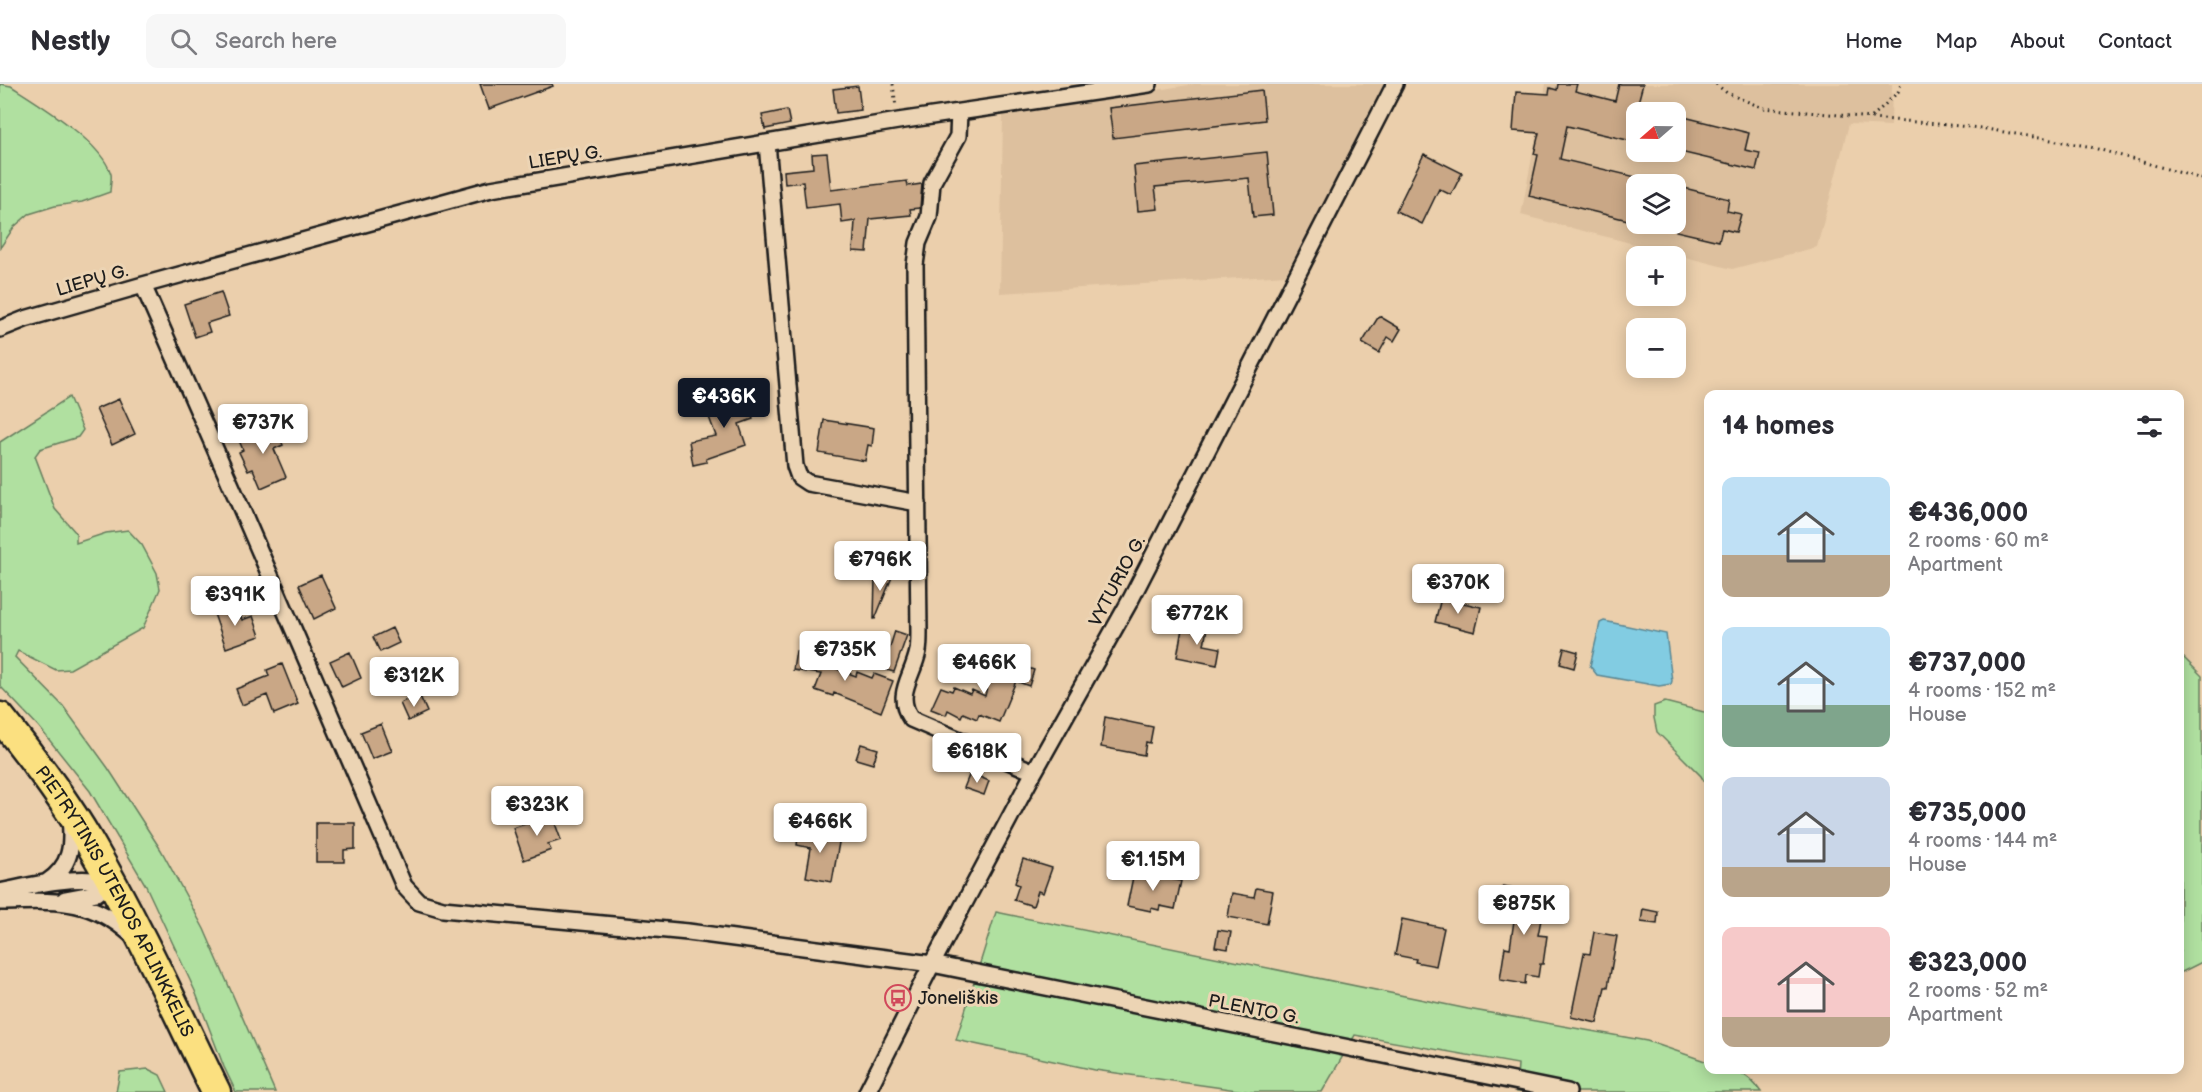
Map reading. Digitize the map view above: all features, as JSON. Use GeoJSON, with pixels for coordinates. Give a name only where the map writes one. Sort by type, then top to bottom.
{"type":"FeatureCollection","features":[{"type":"Feature","properties":{"kind":"highway","name":"PIETRYTINIS UTENOS APLINKKELIS"},"geometry":{"type":"LineString","coordinates":[[0,717],[29,753],[69,810],[111,882],[216,1092]]}},
{"type":"Feature","properties":{"kind":"street","name":"LIEPŲ G."},"geometry":{"type":"LineString","coordinates":[[0,329],[25,319],[142,285],[491,189],[898,121],[1149,84]]}},
{"type":"Feature","properties":{"kind":"street","name":"VYTURIO G."},"geometry":{"type":"LineString","coordinates":[[867,1092],[1034,772],[1131,599],[1395,84]]}},
{"type":"Feature","properties":{"kind":"street"},"geometry":{"type":"LineString","coordinates":[[959,112],[958,136],[932,183],[929,217],[918,243],[915,265],[918,651],[903,697],[905,710],[911,719],[1034,772]]}},
{"type":"Feature","properties":{"kind":"street"},"geometry":{"type":"LineString","coordinates":[[767,143],[795,466],[799,477],[808,483],[918,503]]}},
{"type":"Feature","properties":{"kind":"street","name":"PLENTO G."},"geometry":{"type":"LineString","coordinates":[[142,285],[404,886],[419,902],[443,909],[688,932],[932,964],[1568,1092]]}},
{"type":"Feature","properties":{"kind":"street"},"geometry":{"type":"LineString","coordinates":[[46,882],[62,870],[69,853],[69,810]]}},
{"type":"Feature","properties":{"kind":"street"},"geometry":{"type":"LineString","coordinates":[[0,892],[46,882],[92,879],[111,882]]}},
{"type":"Feature","properties":{"kind":"street"},"geometry":{"type":"LineString","coordinates":[[0,902],[58,901],[97,893],[111,882]]}},
{"type":"Feature","properties":{"kind":"street"},"geometry":{"type":"LineString","coordinates":[[58,901],[99,910],[110,916],[135,938],[149,956]]}},
{"type":"Feature","properties":{"kind":"path"},"geometry":{"type":"LineString","coordinates":[[893,84],[898,121]]}},
{"type":"Feature","properties":{"kind":"path"},"geometry":{"type":"LineString","coordinates":[[1716,84],[1727,93],[1763,108],[1981,128],[2087,146],[2202,179]]}},
{"type":"Feature","properties":{"kind":"path"},"geometry":{"type":"LineString","coordinates":[[1871,118],[1898,92],[1901,84]]}},
{"type":"Feature","properties":{"kind":"shaded area"},"geometry":{"type":"Polygon","coordinates":[[[1195,84],[1385,84],[1285,275],[1000,293],[1003,114],[1195,84]]]}},
{"type":"Feature","properties":{"kind":"shaded area"},"geometry":{"type":"Polygon","coordinates":[[[1546,84],[1892,84],[1891,126],[1849,124],[1817,247],[1732,269],[1686,257],[1686,246],[1642,246],[1521,215],[1546,84]]]}},
{"type":"Feature","properties":{"kind":"green space"},"geometry":{"type":"Polygon","coordinates":[[[0,84],[11,86],[68,124],[105,161],[111,178],[110,192],[82,202],[55,206],[29,214],[14,227],[0,248],[0,84]]]}},
{"type":"Feature","properties":{"kind":"green space"},"geometry":{"type":"Polygon","coordinates":[[[69,397],[83,430],[78,437],[40,449],[35,456],[55,509],[76,533],[76,543],[106,533],[128,530],[142,545],[157,573],[160,589],[143,628],[70,669],[56,670],[18,651],[15,657],[63,706],[108,768],[161,850],[204,929],[275,1092],[236,1092],[195,991],[145,884],[90,791],[39,727],[0,686],[0,442],[69,397]]]}},
{"type":"Feature","properties":{"kind":"green space"},"geometry":{"type":"Polygon","coordinates":[[[2184,658],[2202,676],[2202,962],[2184,971],[2184,658]]]}},
{"type":"Feature","properties":{"kind":"green space"},"geometry":{"type":"Polygon","coordinates":[[[1665,702],[1704,712],[1704,781],[1657,732],[1654,706],[1665,702]]]}},
{"type":"Feature","properties":{"kind":"green space"},"geometry":{"type":"Polygon","coordinates":[[[996,912],[1468,1009],[1647,1041],[1704,1061],[1704,1074],[1742,1074],[1761,1092],[1516,1092],[1518,1064],[1355,1035],[1322,1092],[1251,1092],[1095,1070],[956,1040],[996,912]]]}},
{"type":"Feature","properties":{"kind":"green space"},"geometry":{"type":"Polygon","coordinates":[[[148,1069],[160,1075],[168,1092],[116,1092],[120,1072],[148,1069]]]}},
{"type":"Feature","properties":{"kind":"water"},"geometry":{"type":"Polygon","coordinates":[[[1604,621],[1666,634],[1671,684],[1659,686],[1597,675],[1590,666],[1600,623],[1604,621]]]}},
{"type":"Feature","properties":{"kind":"building"},"geometry":{"type":"Polygon","coordinates":[[[480,84],[552,84],[553,86],[489,109],[480,84]]]}},
{"type":"Feature","properties":{"kind":"building"},"geometry":{"type":"Polygon","coordinates":[[[1558,84],[1577,84],[1575,91],[1615,101],[1619,84],[1643,84],[1638,102],[1626,102],[1626,140],[1567,126],[1560,159],[1626,175],[1626,220],[1529,196],[1538,155],[1534,154],[1539,133],[1513,131],[1516,92],[1549,94],[1550,88],[1557,90],[1558,84]]]}},
{"type":"Feature","properties":{"kind":"building"},"geometry":{"type":"Polygon","coordinates":[[[858,86],[861,110],[836,113],[833,89],[858,86]]]}},
{"type":"Feature","properties":{"kind":"building"},"geometry":{"type":"Polygon","coordinates":[[[1262,90],[1265,120],[1113,138],[1109,108],[1262,90]]]}},
{"type":"Feature","properties":{"kind":"building"},"geometry":{"type":"Polygon","coordinates":[[[787,110],[790,124],[765,129],[762,115],[787,110]]]}},
{"type":"Feature","properties":{"kind":"building"},"geometry":{"type":"Polygon","coordinates":[[[1686,117],[1749,133],[1745,150],[1760,153],[1756,170],[1686,153],[1686,117]]]}},
{"type":"Feature","properties":{"kind":"building"},"geometry":{"type":"Polygon","coordinates":[[[1267,152],[1273,215],[1253,217],[1249,178],[1155,187],[1158,209],[1138,211],[1134,166],[1267,152]]]}},
{"type":"Feature","properties":{"kind":"building"},"geometry":{"type":"Polygon","coordinates":[[[827,153],[831,190],[907,181],[908,186],[922,184],[920,208],[910,209],[911,215],[870,219],[867,252],[853,251],[855,221],[842,223],[840,204],[806,208],[803,182],[785,184],[784,171],[813,168],[812,154],[827,153]]]}},
{"type":"Feature","properties":{"kind":"building"},"geometry":{"type":"Polygon","coordinates":[[[1424,154],[1462,173],[1451,195],[1439,189],[1422,224],[1396,211],[1424,154]]]}},
{"type":"Feature","properties":{"kind":"building"},"geometry":{"type":"Polygon","coordinates":[[[1686,188],[1729,199],[1727,211],[1741,214],[1736,232],[1722,229],[1719,241],[1686,233],[1686,188]]]}},
{"type":"Feature","properties":{"kind":"building"},"geometry":{"type":"Polygon","coordinates":[[[221,292],[229,316],[207,323],[210,332],[195,337],[184,304],[221,292]]]}},
{"type":"Feature","properties":{"kind":"building"},"geometry":{"type":"Polygon","coordinates":[[[1379,316],[1401,329],[1394,341],[1388,337],[1379,353],[1362,343],[1379,316]]]}},
{"type":"Feature","properties":{"kind":"building"},"geometry":{"type":"Polygon","coordinates":[[[745,395],[746,397],[753,395],[758,410],[751,412],[753,419],[739,424],[746,445],[706,459],[707,462],[693,465],[689,441],[716,436],[706,409],[745,395]]]}},
{"type":"Feature","properties":{"kind":"building"},"geometry":{"type":"Polygon","coordinates":[[[119,399],[135,434],[112,445],[96,409],[119,399]]]}},
{"type":"Feature","properties":{"kind":"building"},"geometry":{"type":"Polygon","coordinates":[[[824,420],[874,428],[872,446],[868,445],[865,461],[819,453],[824,420]]]}},
{"type":"Feature","properties":{"kind":"building"},"geometry":{"type":"Polygon","coordinates":[[[273,423],[283,445],[274,449],[286,477],[261,488],[253,469],[248,471],[239,452],[243,450],[238,438],[273,423]]]}},
{"type":"Feature","properties":{"kind":"building"},"geometry":{"type":"Polygon","coordinates":[[[321,575],[336,608],[314,619],[299,585],[321,575]]]}},
{"type":"Feature","properties":{"kind":"building"},"geometry":{"type":"Polygon","coordinates":[[[875,577],[892,577],[874,619],[875,577]]]}},
{"type":"Feature","properties":{"kind":"building"},"geometry":{"type":"Polygon","coordinates":[[[1441,598],[1481,607],[1475,632],[1435,622],[1441,598]]]}},
{"type":"Feature","properties":{"kind":"building"},"geometry":{"type":"Polygon","coordinates":[[[231,604],[236,619],[241,617],[242,620],[253,616],[260,636],[226,648],[213,611],[231,604]]]}},
{"type":"Feature","properties":{"kind":"building"},"geometry":{"type":"Polygon","coordinates":[[[1183,623],[1207,628],[1204,645],[1220,648],[1217,665],[1177,657],[1183,623]]]}},
{"type":"Feature","properties":{"kind":"building"},"geometry":{"type":"Polygon","coordinates":[[[392,628],[399,643],[380,652],[373,637],[392,628]]]}},
{"type":"Feature","properties":{"kind":"building"},"geometry":{"type":"Polygon","coordinates":[[[895,631],[907,635],[894,672],[883,669],[895,631]]]}},
{"type":"Feature","properties":{"kind":"building"},"geometry":{"type":"Polygon","coordinates":[[[1564,648],[1578,652],[1574,668],[1560,664],[1564,648]]]}},
{"type":"Feature","properties":{"kind":"building"},"geometry":{"type":"Polygon","coordinates":[[[796,651],[819,654],[818,662],[856,676],[857,672],[872,678],[874,674],[893,681],[881,712],[834,693],[833,696],[815,690],[821,674],[793,670],[796,651]]]}},
{"type":"Feature","properties":{"kind":"building"},"geometry":{"type":"Polygon","coordinates":[[[350,652],[361,678],[342,687],[330,661],[350,652]]]}},
{"type":"Feature","properties":{"kind":"building"},"geometry":{"type":"Polygon","coordinates":[[[282,664],[298,704],[274,714],[267,695],[242,705],[236,689],[269,676],[267,670],[282,664]]]}},
{"type":"Feature","properties":{"kind":"building"},"geometry":{"type":"Polygon","coordinates":[[[992,664],[1017,671],[1019,665],[1034,670],[1029,686],[1016,681],[999,722],[979,714],[977,719],[963,713],[961,717],[948,710],[946,715],[931,709],[941,687],[952,691],[954,687],[970,694],[972,690],[985,696],[992,664]]]}},
{"type":"Feature","properties":{"kind":"building"},"geometry":{"type":"Polygon","coordinates":[[[419,694],[427,712],[408,721],[400,703],[419,694]]]}},
{"type":"Feature","properties":{"kind":"building"},"geometry":{"type":"Polygon","coordinates":[[[1105,717],[1153,727],[1150,743],[1146,742],[1144,755],[1101,747],[1105,717]]]}},
{"type":"Feature","properties":{"kind":"building"},"geometry":{"type":"Polygon","coordinates":[[[381,724],[392,751],[372,759],[361,732],[381,724]]]}},
{"type":"Feature","properties":{"kind":"building"},"geometry":{"type":"Polygon","coordinates":[[[861,744],[878,749],[873,764],[856,759],[861,744]]]}},
{"type":"Feature","properties":{"kind":"building"},"geometry":{"type":"Polygon","coordinates":[[[970,773],[989,781],[984,795],[964,788],[970,773]]]}},
{"type":"Feature","properties":{"kind":"building"},"geometry":{"type":"Polygon","coordinates":[[[552,815],[561,840],[548,844],[551,850],[524,860],[513,828],[552,815]]]}},
{"type":"Feature","properties":{"kind":"building"},"geometry":{"type":"Polygon","coordinates":[[[316,823],[355,823],[355,849],[344,850],[344,862],[316,862],[316,823]]]}},
{"type":"Feature","properties":{"kind":"building"},"geometry":{"type":"Polygon","coordinates":[[[799,830],[840,837],[832,882],[806,877],[811,848],[797,845],[799,830]]]}},
{"type":"Feature","properties":{"kind":"building"},"geometry":{"type":"Polygon","coordinates":[[[1023,859],[1052,868],[1043,893],[1038,891],[1033,906],[1014,900],[1019,885],[1015,883],[1023,859]]]}},
{"type":"Feature","properties":{"kind":"building"},"geometry":{"type":"Polygon","coordinates":[[[1134,872],[1181,881],[1175,909],[1160,906],[1159,910],[1151,908],[1151,911],[1127,906],[1134,872]]]}},
{"type":"Feature","properties":{"kind":"building"},"geometry":{"type":"Polygon","coordinates":[[[1503,886],[1546,894],[1538,935],[1547,936],[1543,964],[1540,964],[1538,977],[1526,975],[1525,984],[1500,980],[1505,947],[1510,948],[1516,907],[1500,904],[1503,886]]]}},
{"type":"Feature","properties":{"kind":"building"},"geometry":{"type":"Polygon","coordinates":[[[1256,888],[1273,891],[1267,924],[1228,917],[1232,893],[1254,897],[1256,888]]]}},
{"type":"Feature","properties":{"kind":"building"},"geometry":{"type":"Polygon","coordinates":[[[1643,909],[1658,912],[1657,924],[1641,922],[1643,909]]]}},
{"type":"Feature","properties":{"kind":"building"},"geometry":{"type":"Polygon","coordinates":[[[1402,919],[1444,928],[1436,966],[1395,955],[1402,919]]]}},
{"type":"Feature","properties":{"kind":"building"},"geometry":{"type":"Polygon","coordinates":[[[1218,930],[1231,932],[1228,949],[1215,947],[1218,930]]]}},
{"type":"Feature","properties":{"kind":"building"},"geometry":{"type":"Polygon","coordinates":[[[1594,932],[1617,936],[1608,987],[1605,987],[1597,1023],[1571,1017],[1584,953],[1590,954],[1594,932]]]}},
{"type":"Feature","properties":{"kind":"place","name":"Joneliškis"},"geometry":{"type":"Point","coordinates":[898,998]}}]}
